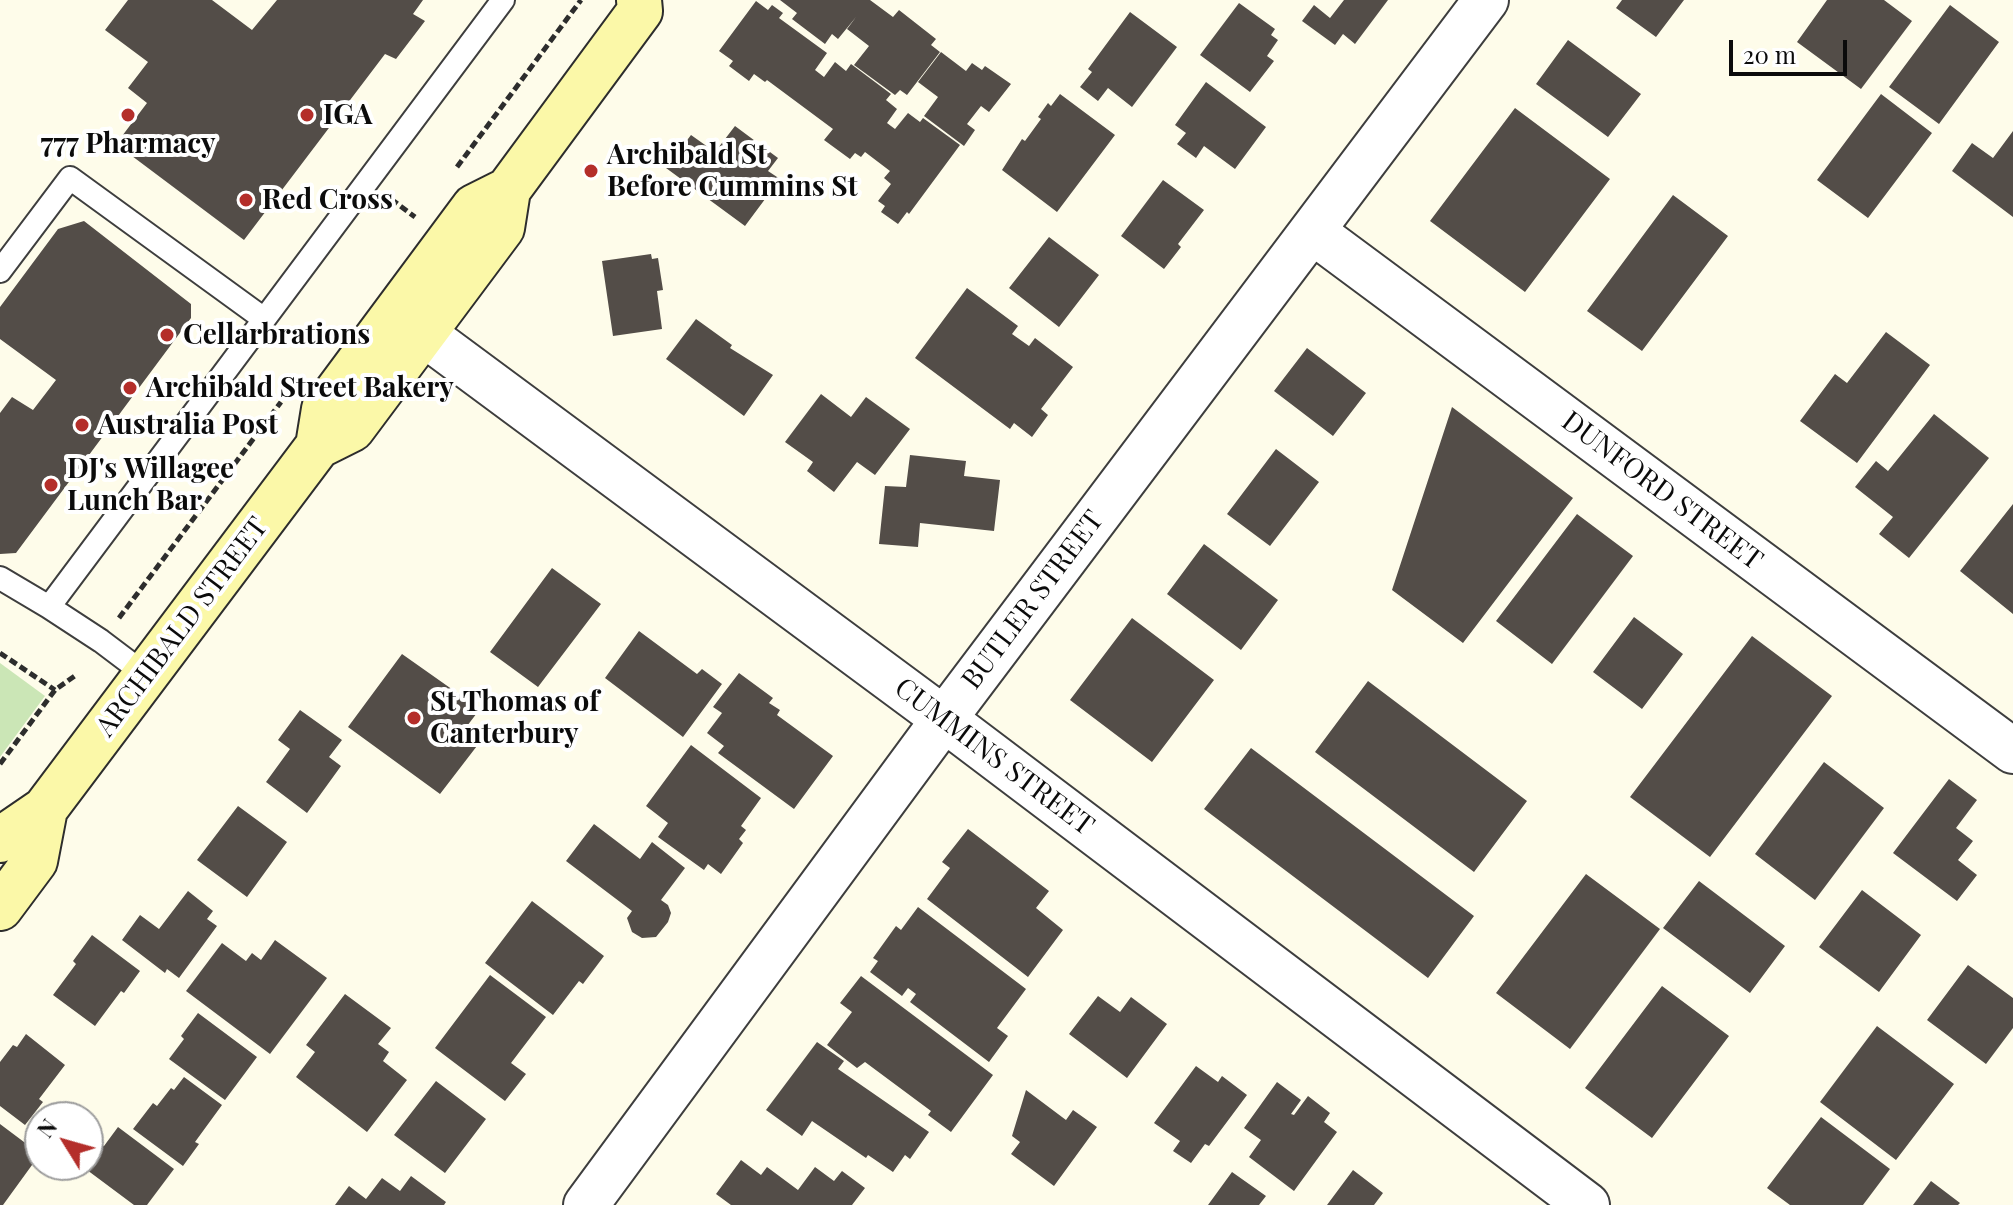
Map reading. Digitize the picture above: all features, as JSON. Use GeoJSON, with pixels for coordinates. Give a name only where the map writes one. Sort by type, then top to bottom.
{"type":"FeatureCollection","features":[{"type":"Feature","properties":{"kind":"street","name":"BUTLER STREET"},"geometry":{"type":"LineString","coordinates":[[586,1205],[944,719],[1486,0]]}},
{"type":"Feature","properties":{"kind":"street","name":"ARCHIBALD STREET"},"geometry":{"type":"LineString","coordinates":[[0,840],[45,809],[318,446],[324,409],[410,324],[474,207],[508,190],[651,4]]}},
{"type":"Feature","properties":{"kind":"street","name":"DUNFORD STREET"},"geometry":{"type":"LineString","coordinates":[[1312,231],[2013,751]]}},
{"type":"Feature","properties":{"kind":"street","name":"CUMMINS STREET"},"geometry":{"type":"LineString","coordinates":[[410,324],[944,719],[1587,1205]]}},
{"type":"Feature","properties":{"kind":"street","name":"ARCHIBALD STREET"},"geometry":{"type":"LineString","coordinates":[[0,908],[35,861],[45,809]]}},
{"type":"Feature","properties":{"kind":"lane"},"geometry":{"type":"LineString","coordinates":[[49,607],[503,0]]}},
{"type":"Feature","properties":{"kind":"lane"},"geometry":{"type":"LineString","coordinates":[[0,271],[70,178],[264,319]]}},
{"type":"Feature","properties":{"kind":"lane"},"geometry":{"type":"LineString","coordinates":[[0,578],[101,641],[146,675]]}},
{"type":"Feature","properties":{"kind":"path"},"geometry":{"type":"LineString","coordinates":[[387,196],[418,219]]}},
{"type":"Feature","properties":{"kind":"path"},"geometry":{"type":"LineString","coordinates":[[0,653],[55,690]]}},
{"type":"Feature","properties":{"kind":"path"},"geometry":{"type":"LineString","coordinates":[[0,764],[55,690],[76,675]]}},
{"type":"Feature","properties":{"kind":"green space"},"geometry":{"type":"Polygon","coordinates":[[[0,663],[45,696],[0,757],[0,663]]]}},
{"type":"Feature","properties":{"kind":"building"},"geometry":{"type":"Polygon","coordinates":[[[128,0],[212,0],[252,30],[277,0],[423,0],[413,14],[425,21],[396,59],[385,54],[244,240],[116,144],[147,103],[128,88],[148,62],[105,30],[128,0]]]}},
{"type":"Feature","properties":{"kind":"building"},"geometry":{"type":"Polygon","coordinates":[[[780,0],[870,0],[893,17],[899,10],[936,39],[931,45],[940,52],[907,95],[900,90],[895,95],[854,65],[869,46],[847,29],[856,17],[838,39],[832,34],[825,44],[792,19],[797,13],[780,0]]]}},
{"type":"Feature","properties":{"kind":"building"},"geometry":{"type":"Polygon","coordinates":[[[1344,0],[1388,0],[1355,44],[1343,34],[1335,45],[1302,21],[1314,5],[1330,18],[1344,0]]]}},
{"type":"Feature","properties":{"kind":"building"},"geometry":{"type":"Polygon","coordinates":[[[1622,0],[1684,0],[1656,37],[1616,8],[1622,0]]]}},
{"type":"Feature","properties":{"kind":"building"},"geometry":{"type":"Polygon","coordinates":[[[1827,0],[1884,0],[1912,21],[1861,89],[1797,42],[1827,0]]]}},
{"type":"Feature","properties":{"kind":"building"},"geometry":{"type":"Polygon","coordinates":[[[756,1],[768,10],[772,5],[783,13],[779,18],[827,53],[815,70],[824,77],[835,62],[846,71],[851,64],[891,94],[886,100],[897,109],[887,123],[895,129],[908,113],[920,122],[923,118],[960,145],[909,214],[907,212],[898,224],[881,212],[885,206],[878,201],[891,184],[884,178],[890,171],[865,152],[861,157],[855,153],[850,159],[824,140],[833,129],[767,80],[765,82],[754,74],[749,81],[729,66],[733,61],[719,51],[756,1]]]}},
{"type":"Feature","properties":{"kind":"building"},"geometry":{"type":"Polygon","coordinates":[[[1239,3],[1275,29],[1271,35],[1278,40],[1267,56],[1274,61],[1250,92],[1200,55],[1239,3]]]}},
{"type":"Feature","properties":{"kind":"building"},"geometry":{"type":"Polygon","coordinates":[[[1950,5],[1999,42],[1939,124],[1889,87],[1950,5]]]}},
{"type":"Feature","properties":{"kind":"building"},"geometry":{"type":"Polygon","coordinates":[[[1130,12],[1177,47],[1132,107],[1108,88],[1098,101],[1080,87],[1092,72],[1088,69],[1130,12]]]}},
{"type":"Feature","properties":{"kind":"building"},"geometry":{"type":"Polygon","coordinates":[[[1568,40],[1641,94],[1608,137],[1536,84],[1568,40]]]}},
{"type":"Feature","properties":{"kind":"building"},"geometry":{"type":"Polygon","coordinates":[[[941,52],[966,71],[972,63],[982,70],[985,66],[1011,84],[989,112],[981,106],[967,124],[975,130],[964,146],[924,116],[938,97],[918,82],[941,52]]]}},
{"type":"Feature","properties":{"kind":"building"},"geometry":{"type":"Polygon","coordinates":[[[1206,82],[1266,127],[1235,169],[1204,146],[1196,158],[1177,144],[1186,133],[1175,125],[1206,82]]]}},
{"type":"Feature","properties":{"kind":"building"},"geometry":{"type":"Polygon","coordinates":[[[1060,94],[1115,135],[1057,212],[1002,170],[1022,139],[1025,141],[1041,119],[1038,117],[1048,103],[1051,106],[1060,94]]]}},
{"type":"Feature","properties":{"kind":"building"},"geometry":{"type":"Polygon","coordinates":[[[1881,94],[1932,133],[1868,218],[1817,180],[1881,94]]]}},
{"type":"Feature","properties":{"kind":"building"},"geometry":{"type":"Polygon","coordinates":[[[1515,108],[1610,179],[1525,292],[1430,221],[1515,108]]]}},
{"type":"Feature","properties":{"kind":"building"},"geometry":{"type":"Polygon","coordinates":[[[735,126],[778,158],[768,171],[780,179],[745,226],[666,168],[691,135],[715,152],[735,126]]]}},
{"type":"Feature","properties":{"kind":"building"},"geometry":{"type":"Polygon","coordinates":[[[2013,131],[2013,217],[1952,171],[1972,143],[1993,158],[2013,131]]]}},
{"type":"Feature","properties":{"kind":"building"},"geometry":{"type":"Polygon","coordinates":[[[1163,180],[1204,210],[1178,244],[1181,247],[1164,269],[1121,236],[1163,180]]]}},
{"type":"Feature","properties":{"kind":"building"},"geometry":{"type":"Polygon","coordinates":[[[1673,195],[1728,236],[1642,351],[1587,311],[1673,195]]]}},
{"type":"Feature","properties":{"kind":"building"},"geometry":{"type":"Polygon","coordinates":[[[84,221],[191,304],[191,318],[16,553],[0,554],[0,413],[12,397],[33,410],[56,380],[0,339],[0,307],[58,229],[84,221]]]}},
{"type":"Feature","properties":{"kind":"building"},"geometry":{"type":"Polygon","coordinates":[[[1049,237],[1099,275],[1059,327],[1009,288],[1049,237]]]}},
{"type":"Feature","properties":{"kind":"building"},"geometry":{"type":"Polygon","coordinates":[[[651,254],[652,259],[658,258],[663,290],[657,291],[662,329],[613,336],[602,261],[651,254]]]}},
{"type":"Feature","properties":{"kind":"building"},"geometry":{"type":"Polygon","coordinates":[[[967,288],[1018,326],[1012,334],[1029,346],[1035,338],[1073,367],[1041,409],[1048,415],[1032,437],[1014,423],[1010,429],[915,358],[967,288]]]}},
{"type":"Feature","properties":{"kind":"building"},"geometry":{"type":"Polygon","coordinates":[[[696,319],[732,345],[730,348],[773,375],[744,416],[666,359],[696,319]]]}},
{"type":"Feature","properties":{"kind":"building"},"geometry":{"type":"Polygon","coordinates":[[[1886,332],[1930,365],[1857,463],[1800,421],[1835,374],[1847,383],[1886,332]]]}},
{"type":"Feature","properties":{"kind":"building"},"geometry":{"type":"Polygon","coordinates":[[[1307,348],[1366,393],[1333,436],[1274,391],[1307,348]]]}},
{"type":"Feature","properties":{"kind":"building"},"geometry":{"type":"Polygon","coordinates":[[[821,394],[851,417],[866,397],[910,429],[875,475],[857,462],[834,492],[807,471],[813,462],[785,442],[821,394]]]}},
{"type":"Feature","properties":{"kind":"building"},"geometry":{"type":"Polygon","coordinates":[[[1452,407],[1573,498],[1463,643],[1392,590],[1452,407]]]}},
{"type":"Feature","properties":{"kind":"building"},"geometry":{"type":"Polygon","coordinates":[[[1934,414],[1989,458],[1909,558],[1879,534],[1893,517],[1855,487],[1876,461],[1888,471],[1934,414]]]}},
{"type":"Feature","properties":{"kind":"building"},"geometry":{"type":"Polygon","coordinates":[[[1276,449],[1319,482],[1270,546],[1227,514],[1276,449]]]}},
{"type":"Feature","properties":{"kind":"building"},"geometry":{"type":"Polygon","coordinates":[[[910,455],[966,461],[964,476],[1000,480],[994,531],[920,523],[918,547],[879,544],[885,486],[906,487],[910,455]]]}},
{"type":"Feature","properties":{"kind":"building"},"geometry":{"type":"Polygon","coordinates":[[[2013,504],[2013,614],[1960,571],[2013,504]]]}},
{"type":"Feature","properties":{"kind":"building"},"geometry":{"type":"Polygon","coordinates":[[[1577,514],[1633,556],[1552,664],[1496,621],[1577,514]]]}},
{"type":"Feature","properties":{"kind":"building"},"geometry":{"type":"Polygon","coordinates":[[[1204,544],[1278,600],[1241,650],[1167,594],[1204,544]]]}},
{"type":"Feature","properties":{"kind":"building"},"geometry":{"type":"Polygon","coordinates":[[[552,568],[601,604],[538,687],[490,652],[552,568]]]}},
{"type":"Feature","properties":{"kind":"building"},"geometry":{"type":"Polygon","coordinates":[[[1634,617],[1683,654],[1642,709],[1593,672],[1634,617]]]}},
{"type":"Feature","properties":{"kind":"building"},"geometry":{"type":"Polygon","coordinates":[[[1132,618],[1214,680],[1152,762],[1070,700],[1132,618]]]}},
{"type":"Feature","properties":{"kind":"building"},"geometry":{"type":"Polygon","coordinates":[[[639,631],[697,674],[702,669],[722,684],[683,737],[605,678],[639,631]]]}},
{"type":"Feature","properties":{"kind":"building"},"geometry":{"type":"Polygon","coordinates":[[[1752,636],[1832,696],[1710,857],[1630,797],[1752,636]]]}},
{"type":"Feature","properties":{"kind":"building","name":"St Thomas of Canterbury"},"geometry":{"type":"Polygon","coordinates":[[[402,654],[480,709],[464,730],[480,742],[440,794],[348,727],[402,654]]]}},
{"type":"Feature","properties":{"kind":"building"},"geometry":{"type":"Polygon","coordinates":[[[739,673],[773,698],[769,703],[780,710],[777,715],[833,756],[794,809],[718,753],[724,746],[707,733],[722,713],[713,707],[739,673]]]}},
{"type":"Feature","properties":{"kind":"building"},"geometry":{"type":"Polygon","coordinates":[[[1368,681],[1527,801],[1474,872],[1315,752],[1368,681]]]}},
{"type":"Feature","properties":{"kind":"building"},"geometry":{"type":"Polygon","coordinates":[[[300,710],[342,740],[329,757],[341,766],[307,813],[266,782],[290,749],[278,740],[300,710]]]}},
{"type":"Feature","properties":{"kind":"building"},"geometry":{"type":"Polygon","coordinates":[[[691,745],[761,798],[741,826],[746,830],[739,839],[743,843],[721,874],[708,864],[704,870],[658,837],[668,823],[646,806],[691,745]]]}},
{"type":"Feature","properties":{"kind":"building"},"geometry":{"type":"Polygon","coordinates":[[[1251,748],[1474,916],[1428,978],[1204,809],[1251,748]]]}},
{"type":"Feature","properties":{"kind":"building"},"geometry":{"type":"Polygon","coordinates":[[[1824,762],[1884,808],[1815,900],[1755,854],[1824,762]]]}},
{"type":"Feature","properties":{"kind":"building"},"geometry":{"type":"Polygon","coordinates":[[[1949,779],[1977,800],[1956,828],[1973,841],[1958,860],[1977,875],[1957,901],[1893,853],[1949,779]]]}},
{"type":"Feature","properties":{"kind":"building"},"geometry":{"type":"Polygon","coordinates":[[[238,806],[287,842],[247,897],[197,860],[238,806]]]}},
{"type":"Feature","properties":{"kind":"building"},"geometry":{"type":"Polygon","coordinates":[[[594,824],[640,859],[652,842],[685,868],[661,900],[668,905],[671,913],[656,937],[642,938],[632,932],[627,918],[632,911],[566,861],[594,824]]]}},
{"type":"Feature","properties":{"kind":"building"},"geometry":{"type":"Polygon","coordinates":[[[968,829],[1049,891],[1036,908],[1063,930],[1028,977],[927,899],[950,868],[942,862],[968,829]]]}},
{"type":"Feature","properties":{"kind":"building"},"geometry":{"type":"Polygon","coordinates":[[[1586,874],[1660,929],[1570,1049],[1496,993],[1586,874]]]}},
{"type":"Feature","properties":{"kind":"building"},"geometry":{"type":"Polygon","coordinates":[[[1699,881],[1785,946],[1750,993],[1663,928],[1699,881]]]}},
{"type":"Feature","properties":{"kind":"building"},"geometry":{"type":"Polygon","coordinates":[[[1862,890],[1921,935],[1879,992],[1819,947],[1862,890]]]}},
{"type":"Feature","properties":{"kind":"building"},"geometry":{"type":"Polygon","coordinates":[[[188,891],[213,911],[207,919],[217,926],[179,978],[167,969],[165,973],[122,940],[140,915],[159,929],[188,891]]]}},
{"type":"Feature","properties":{"kind":"building"},"geometry":{"type":"Polygon","coordinates":[[[532,901],[604,956],[583,984],[579,981],[553,1015],[485,963],[532,901]]]}},
{"type":"Feature","properties":{"kind":"building"},"geometry":{"type":"Polygon","coordinates":[[[918,907],[1026,989],[997,1028],[1008,1036],[989,1062],[910,1002],[916,994],[908,988],[902,996],[870,972],[878,961],[873,958],[896,926],[901,930],[918,907]]]}},
{"type":"Feature","properties":{"kind":"building"},"geometry":{"type":"Polygon","coordinates":[[[92,935],[140,971],[95,1026],[53,995],[92,935]]]}},
{"type":"Feature","properties":{"kind":"building"},"geometry":{"type":"Polygon","coordinates":[[[275,940],[327,978],[270,1054],[186,991],[222,943],[246,961],[252,953],[261,960],[275,940]]]}},
{"type":"Feature","properties":{"kind":"building"},"geometry":{"type":"Polygon","coordinates":[[[1968,965],[2013,998],[2013,1028],[1986,1064],[1927,1020],[1968,965]]]}},
{"type":"Feature","properties":{"kind":"building"},"geometry":{"type":"Polygon","coordinates":[[[490,975],[546,1017],[511,1063],[526,1074],[505,1101],[435,1048],[490,975]]]}},
{"type":"Feature","properties":{"kind":"building"},"geometry":{"type":"Polygon","coordinates":[[[861,976],[993,1075],[951,1132],[928,1115],[931,1111],[865,1062],[857,1068],[827,1045],[852,1012],[840,1003],[861,976]]]}},
{"type":"Feature","properties":{"kind":"building"},"geometry":{"type":"Polygon","coordinates":[[[1662,986],[1729,1036],[1652,1138],[1585,1088],[1662,986]]]}},
{"type":"Feature","properties":{"kind":"building"},"geometry":{"type":"Polygon","coordinates":[[[345,994],[391,1028],[378,1044],[389,1052],[383,1061],[407,1080],[367,1132],[296,1077],[315,1052],[306,1045],[345,994]]]}},
{"type":"Feature","properties":{"kind":"building"},"geometry":{"type":"Polygon","coordinates":[[[1098,996],[1120,1012],[1131,997],[1167,1024],[1127,1078],[1069,1034],[1098,996]]]}},
{"type":"Feature","properties":{"kind":"building"},"geometry":{"type":"Polygon","coordinates":[[[198,1013],[257,1057],[225,1100],[169,1059],[198,1013]]]}},
{"type":"Feature","properties":{"kind":"building"},"geometry":{"type":"Polygon","coordinates":[[[1877,1026],[1954,1084],[1896,1160],[1820,1102],[1877,1026]]]}},
{"type":"Feature","properties":{"kind":"building"},"geometry":{"type":"Polygon","coordinates":[[[26,1034],[65,1065],[39,1099],[42,1101],[24,1101],[24,1124],[0,1106],[0,1062],[13,1045],[17,1047],[26,1034]]]}},
{"type":"Feature","properties":{"kind":"building"},"geometry":{"type":"Polygon","coordinates":[[[817,1042],[844,1061],[838,1069],[929,1132],[910,1159],[905,1155],[893,1172],[868,1155],[866,1158],[812,1121],[802,1136],[766,1110],[817,1042]]]}},
{"type":"Feature","properties":{"kind":"building"},"geometry":{"type":"Polygon","coordinates":[[[1196,1066],[1218,1082],[1222,1076],[1247,1095],[1209,1146],[1205,1144],[1191,1163],[1173,1151],[1180,1141],[1154,1123],[1196,1066]]]}},
{"type":"Feature","properties":{"kind":"building"},"geometry":{"type":"Polygon","coordinates":[[[184,1077],[222,1105],[195,1142],[199,1144],[183,1166],[133,1129],[153,1103],[157,1106],[184,1077]]]}},
{"type":"Feature","properties":{"kind":"building"},"geometry":{"type":"Polygon","coordinates":[[[436,1081],[486,1119],[445,1173],[394,1135],[436,1081]]]}},
{"type":"Feature","properties":{"kind":"building"},"geometry":{"type":"Polygon","coordinates":[[[1277,1082],[1301,1100],[1291,1114],[1294,1115],[1308,1096],[1330,1113],[1324,1122],[1337,1132],[1294,1191],[1249,1157],[1261,1140],[1244,1128],[1277,1082]]]}},
{"type":"Feature","properties":{"kind":"building"},"geometry":{"type":"Polygon","coordinates":[[[1026,1090],[1066,1120],[1073,1110],[1097,1127],[1054,1186],[1011,1154],[1020,1142],[1012,1136],[1026,1090]]]}},
{"type":"Feature","properties":{"kind":"building"},"geometry":{"type":"Polygon","coordinates":[[[1821,1117],[1890,1169],[1863,1205],[1790,1205],[1767,1188],[1821,1117]]]}},
{"type":"Feature","properties":{"kind":"building"},"geometry":{"type":"Polygon","coordinates":[[[0,1124],[24,1142],[24,1176],[0,1205],[0,1124]]]}},
{"type":"Feature","properties":{"kind":"building"},"geometry":{"type":"Polygon","coordinates":[[[118,1127],[174,1169],[147,1205],[134,1205],[102,1181],[104,1146],[118,1127]]]}},
{"type":"Feature","properties":{"kind":"building"},"geometry":{"type":"Polygon","coordinates":[[[741,1160],[761,1175],[767,1167],[798,1190],[815,1167],[834,1181],[842,1171],[865,1188],[852,1205],[731,1205],[716,1194],[741,1160]]]}},
{"type":"Feature","properties":{"kind":"building"},"geometry":{"type":"Polygon","coordinates":[[[1353,1170],[1383,1193],[1374,1205],[1327,1205],[1353,1170]]]}},
{"type":"Feature","properties":{"kind":"building"},"geometry":{"type":"Polygon","coordinates":[[[1232,1172],[1266,1196],[1259,1205],[1208,1205],[1232,1172]]]}},
{"type":"Feature","properties":{"kind":"building"},"geometry":{"type":"Polygon","coordinates":[[[411,1176],[446,1202],[444,1205],[335,1205],[349,1186],[366,1199],[382,1178],[400,1191],[411,1176]]]}},
{"type":"Feature","properties":{"kind":"building"},"geometry":{"type":"Polygon","coordinates":[[[1931,1181],[1960,1203],[1913,1205],[1931,1181]]]}},
{"type":"Feature","properties":{"kind":"place","name":"777 Pharmacy"},"geometry":{"type":"Point","coordinates":[128,115]}},
{"type":"Feature","properties":{"kind":"place","name":"IGA"},"geometry":{"type":"Point","coordinates":[307,115]}},
{"type":"Feature","properties":{"kind":"place","name":"Archibald St Before Cummins St"},"geometry":{"type":"Point","coordinates":[591,171]}},
{"type":"Feature","properties":{"kind":"place","name":"Red Cross"},"geometry":{"type":"Point","coordinates":[246,200]}},
{"type":"Feature","properties":{"kind":"place","name":"Cellarbrations"},"geometry":{"type":"Point","coordinates":[167,335]}},
{"type":"Feature","properties":{"kind":"place","name":"Archibald Street Bakery"},"geometry":{"type":"Point","coordinates":[130,388]}},
{"type":"Feature","properties":{"kind":"place","name":"Australia Post"},"geometry":{"type":"Point","coordinates":[82,425]}},
{"type":"Feature","properties":{"kind":"place","name":"DJ's Willagee Lunch Bar"},"geometry":{"type":"Point","coordinates":[51,485]}},
{"type":"Feature","properties":{"kind":"place","name":"St Thomas of Canterbury"},"geometry":{"type":"Point","coordinates":[414,718]}}]}
